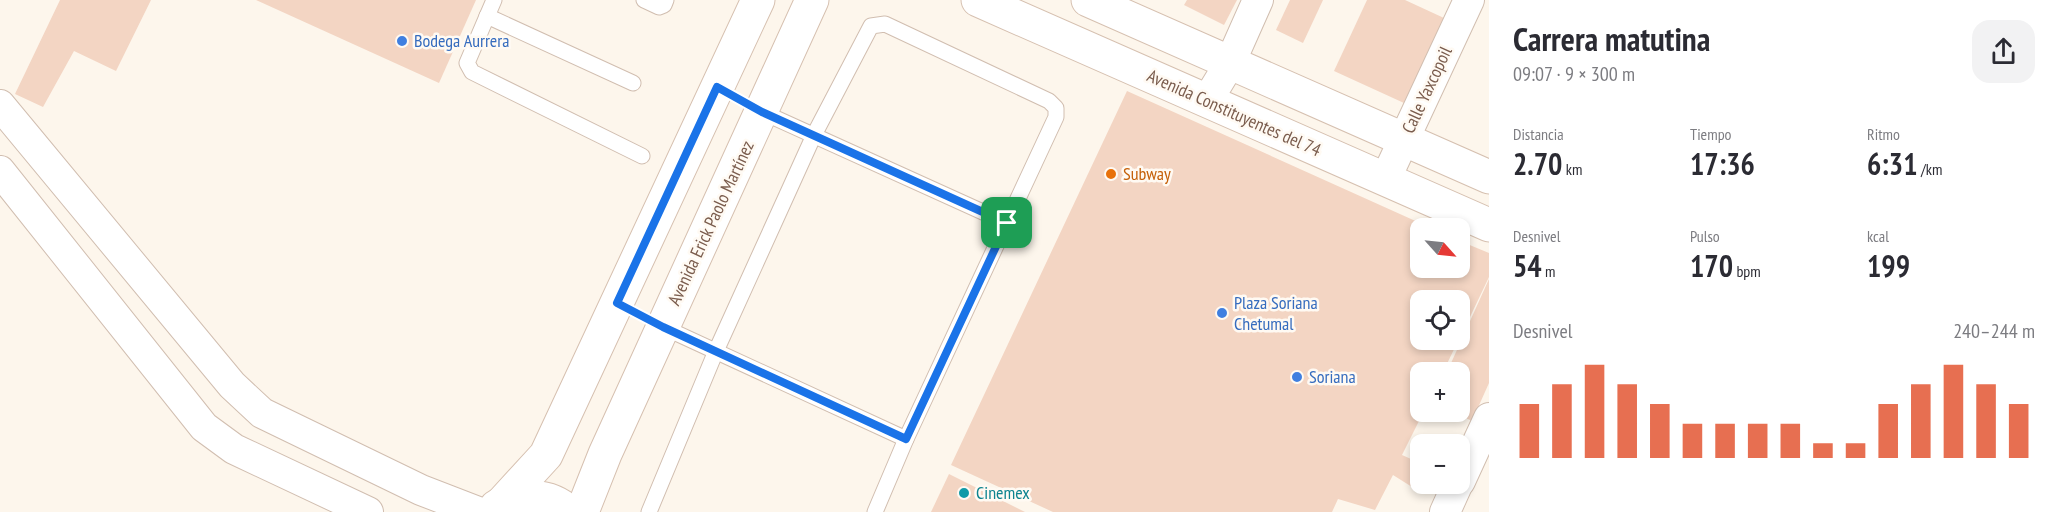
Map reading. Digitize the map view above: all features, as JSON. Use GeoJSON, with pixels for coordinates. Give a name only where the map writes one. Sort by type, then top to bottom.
{"type":"FeatureCollection","features":[{"type":"Feature","properties":{"kind":"street"},"geometry":{"type":"LineString","coordinates":[[490,509],[546,455],[617,303],[670,171],[717,87],[758,0]]}},
{"type":"Feature","properties":{"kind":"street","name":"Avenida Erick Paolo Martínez"},"geometry":{"type":"LineString","coordinates":[[582,512],[605,454],[813,0]]}},
{"type":"Feature","properties":{"kind":"street","name":"Avenida Constituyentes del 74"},"geometry":{"type":"LineString","coordinates":[[978,0],[1028,10],[1207,101],[1489,225]]}},
{"type":"Feature","properties":{"kind":"street"},"geometry":{"type":"LineString","coordinates":[[1088,0],[1489,177]]}},
{"type":"Feature","properties":{"kind":"street"},"geometry":{"type":"LineString","coordinates":[[1207,101],[1230,63],[1258,0]]}},
{"type":"Feature","properties":{"kind":"street","name":"Calle Yaxcopoil"},"geometry":{"type":"LineString","coordinates":[[1385,180],[1469,0]]}},
{"type":"Feature","properties":{"kind":"street"},"geometry":{"type":"LineString","coordinates":[[717,87],[762,112]]}},
{"type":"Feature","properties":{"kind":"street"},"geometry":{"type":"LineString","coordinates":[[0,105],[232,385],[262,412],[421,490],[490,509],[522,497],[544,498],[569,512]]}},
{"type":"Feature","properties":{"kind":"street"},"geometry":{"type":"LineString","coordinates":[[0,171],[204,427],[234,449],[368,512]]}},
{"type":"Feature","properties":{"kind":"street"},"geometry":{"type":"LineString","coordinates":[[99,295],[131,263]]}},
{"type":"Feature","properties":{"kind":"street"},"geometry":{"type":"LineString","coordinates":[[617,303],[663,327]]}},
{"type":"Feature","properties":{"kind":"street"},"geometry":{"type":"LineString","coordinates":[[1470,459],[1489,418]]}},
{"type":"Feature","properties":{"kind":"street"},"geometry":{"type":"LineString","coordinates":[[1445,512],[1453,494]]}},
{"type":"Feature","properties":{"kind":"lane"},"geometry":{"type":"LineString","coordinates":[[494,0],[467,63],[471,72],[642,156]]}},
{"type":"Feature","properties":{"kind":"lane"},"geometry":{"type":"LineString","coordinates":[[644,0],[659,7],[664,5],[666,0]]}},
{"type":"Feature","properties":{"kind":"lane"},"geometry":{"type":"LineString","coordinates":[[487,16],[633,83]]}},
{"type":"Feature","properties":{"kind":"lane"},"geometry":{"type":"LineString","coordinates":[[649,512],[716,351],[814,135],[871,26],[885,24],[1049,101],[1056,108],[1056,117],[906,439],[875,512]]}},
{"type":"Feature","properties":{"kind":"lane"},"geometry":{"type":"LineString","coordinates":[[762,112],[1007,223]]}},
{"type":"Feature","properties":{"kind":"lane"},"geometry":{"type":"LineString","coordinates":[[663,327],[906,439]]}},
{"type":"Feature","properties":{"kind":"building"},"geometry":{"type":"Polygon","coordinates":[[[60,0],[151,0],[116,71],[74,51],[43,107],[15,94],[60,0]]]}},
{"type":"Feature","properties":{"kind":"building","name":"Bodega Aurrera"},"geometry":{"type":"Polygon","coordinates":[[[256,0],[476,0],[439,83],[256,0]]]}},
{"type":"Feature","properties":{"kind":"building"},"geometry":{"type":"Polygon","coordinates":[[[1187,0],[1237,0],[1224,25],[1184,5],[1187,0]]]}},
{"type":"Feature","properties":{"kind":"building"},"geometry":{"type":"Polygon","coordinates":[[[1290,0],[1323,0],[1303,43],[1276,30],[1290,0]]]}},
{"type":"Feature","properties":{"kind":"building"},"geometry":{"type":"Polygon","coordinates":[[[1367,0],[1405,0],[1444,18],[1404,103],[1334,71],[1367,0]]]}},
{"type":"Feature","properties":{"kind":"building","name":"Plaza Soriana Chetumal"},"geometry":{"type":"Polygon","coordinates":[[[1127,91],[1410,219],[1410,278],[1470,278],[1470,245],[1489,253],[1489,277],[1470,317],[1470,290],[1410,290],[1410,350],[1454,350],[1448,362],[1410,362],[1410,422],[1418,422],[1412,434],[1410,434],[1402,455],[1410,459],[1410,486],[1393,475],[1375,510],[1338,499],[1332,512],[1053,512],[951,465],[1127,91]]]}},
{"type":"Feature","properties":{"kind":"building"},"geometry":{"type":"Polygon","coordinates":[[[1489,279],[1489,383],[1472,421],[1470,420],[1470,362],[1452,362],[1457,350],[1470,350],[1470,321],[1489,279]]]}},
{"type":"Feature","properties":{"kind":"building","name":"Cinemex"},"geometry":{"type":"Polygon","coordinates":[[[949,474],[1025,512],[931,512],[949,474]]]}},
{"type":"Feature","properties":{"kind":"place","name":"Bodega Aurrera"},"geometry":{"type":"Point","coordinates":[402,41]}},
{"type":"Feature","properties":{"kind":"place","name":"Subway"},"geometry":{"type":"Point","coordinates":[1111,174]}},
{"type":"Feature","properties":{"kind":"place","name":"Plaza Soriana Chetumal"},"geometry":{"type":"Point","coordinates":[1222,313]}},
{"type":"Feature","properties":{"kind":"place","name":"Soriana"},"geometry":{"type":"Point","coordinates":[1297,377]}},
{"type":"Feature","properties":{"kind":"place","name":"Cinemex"},"geometry":{"type":"Point","coordinates":[964,493]}},
{"type":"Feature","properties":{"kind":"route"},"geometry":{"type":"LineString","coordinates":[[717,87],[762,112],[1007,223],[906,439],[663,327],[617,303],[717,87]]}}]}
